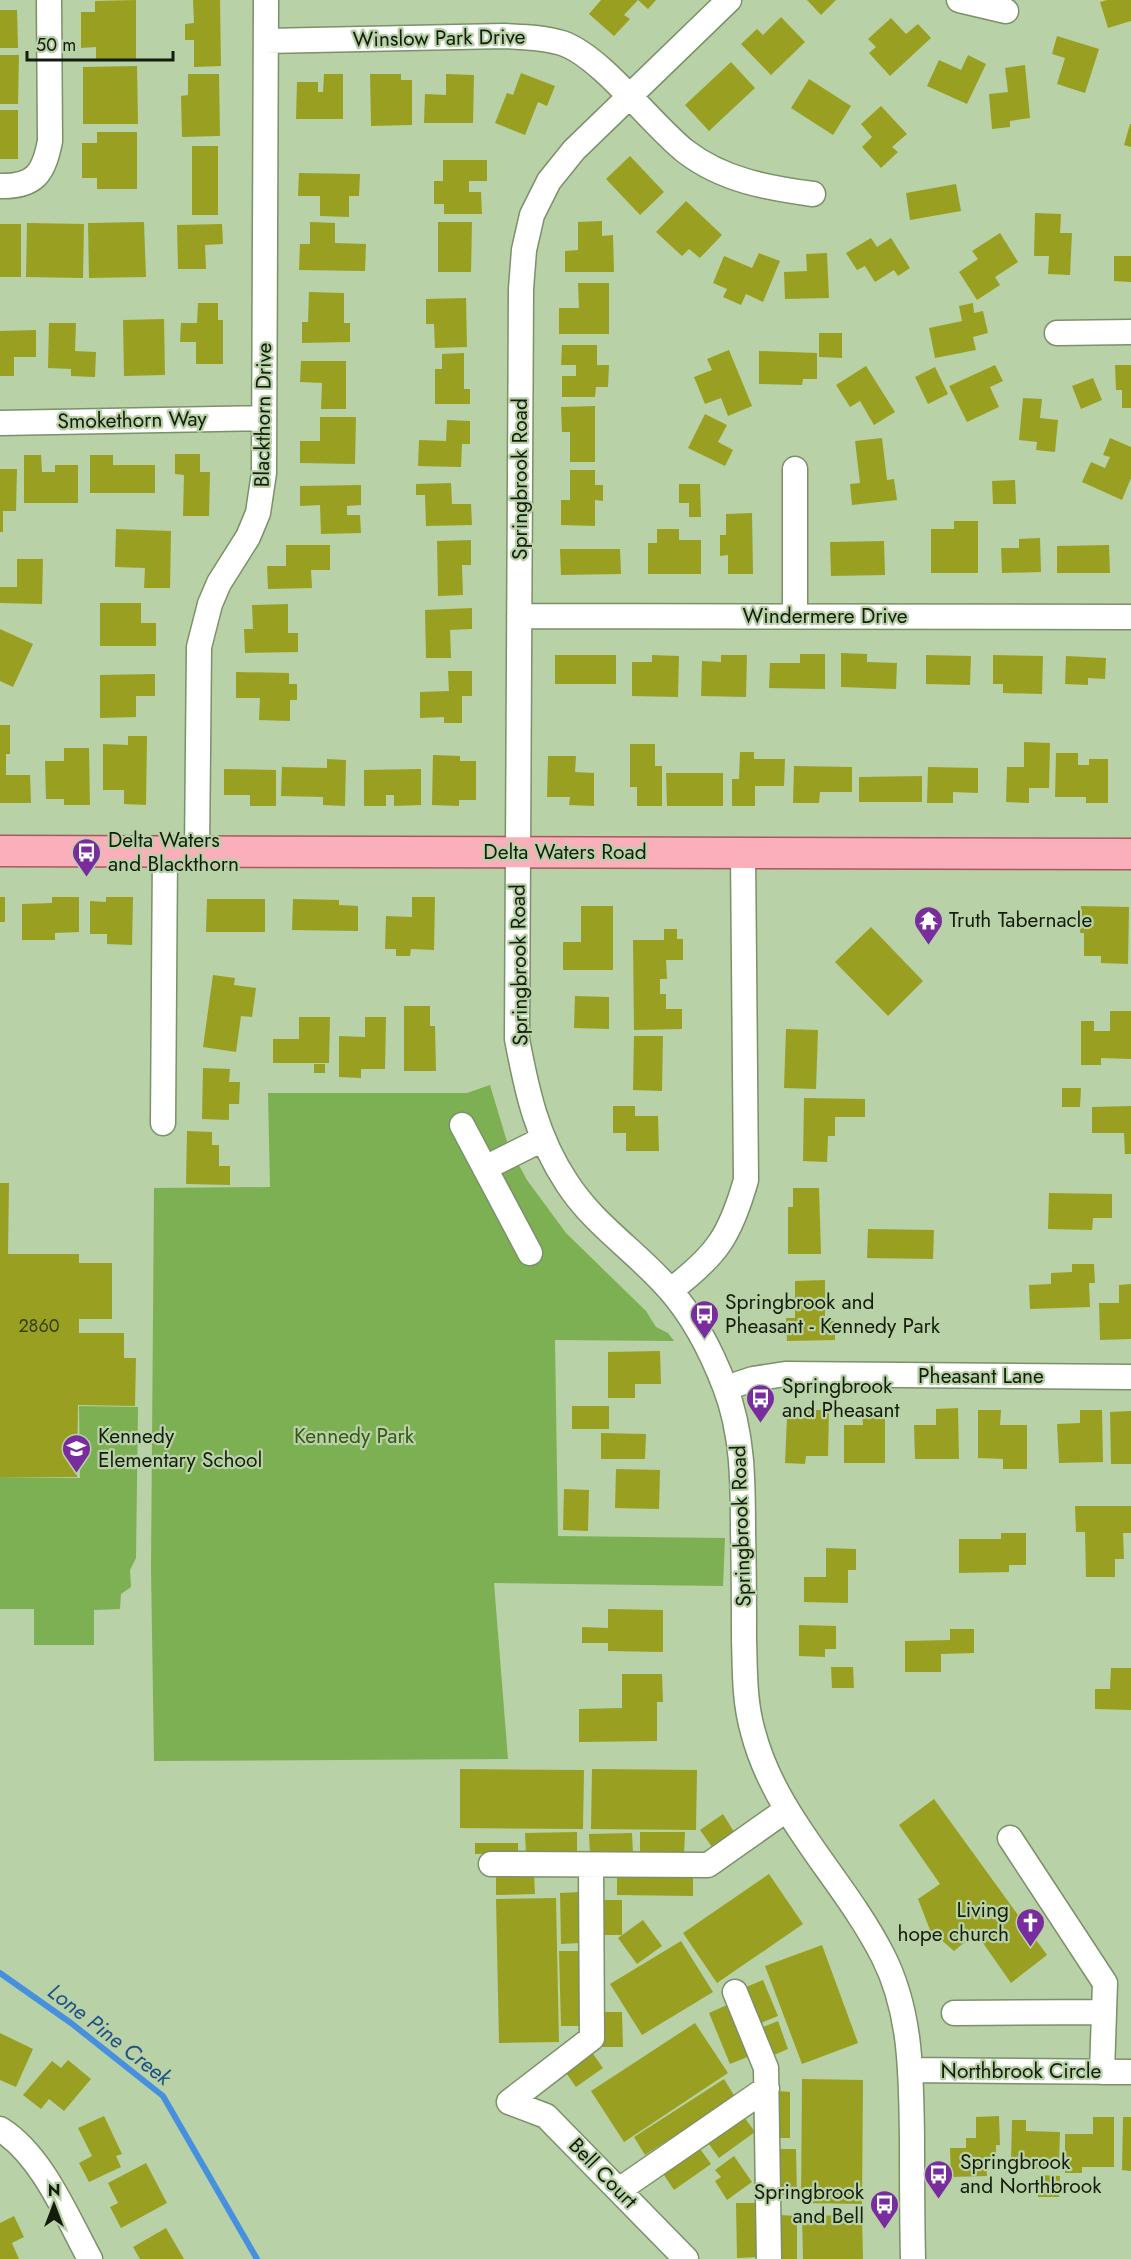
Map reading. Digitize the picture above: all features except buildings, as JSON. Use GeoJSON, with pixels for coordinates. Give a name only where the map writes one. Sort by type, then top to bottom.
{"type":"FeatureCollection","features":[{"type":"Feature","properties":{"kind":"main road","name":"Delta Waters Road"},"geometry":{"type":"LineString","coordinates":[[0,851],[1131,854]]}},
{"type":"Feature","properties":{"kind":"street"},"geometry":{"type":"LineString","coordinates":[[0,186],[26,184],[37,176],[46,163],[50,141],[49,0]]}},
{"type":"Feature","properties":{"kind":"street","name":"Blackthorn Drive"},"geometry":{"type":"LineString","coordinates":[[198,852],[199,647],[210,604],[219,583],[249,537],[258,513],[264,473],[266,0]]}},
{"type":"Feature","properties":{"kind":"street","name":"Springbrook Road"},"geometry":{"type":"LineString","coordinates":[[729,0],[574,150],[549,181],[532,215],[524,250],[521,289],[517,1039],[528,1096],[543,1139],[567,1184],[600,1224],[671,1290],[704,1339],[726,1388],[736,1425],[743,1491],[745,1689],[752,1730],[764,1767],[786,1810],[866,1924],[896,1984],[904,2016],[911,2070],[912,2259]]}},
{"type":"Feature","properties":{"kind":"street"},"geometry":{"type":"LineString","coordinates":[[959,0],[1006,11]]}},
{"type":"Feature","properties":{"kind":"street","name":"Winslow Park Drive"},"geometry":{"type":"LineString","coordinates":[[266,41],[504,36],[536,37],[564,44],[584,55],[686,152],[728,176],[771,189],[813,194]]}},
{"type":"Feature","properties":{"kind":"street"},"geometry":{"type":"LineString","coordinates":[[1057,333],[1131,332]]}},
{"type":"Feature","properties":{"kind":"street","name":"Smokethorn Way"},"geometry":{"type":"LineString","coordinates":[[0,423],[263,418]]}},
{"type":"Feature","properties":{"kind":"street"},"geometry":{"type":"LineString","coordinates":[[795,468],[795,616]]}},
{"type":"Feature","properties":{"kind":"street","name":"Windermere Drive"},"geometry":{"type":"LineString","coordinates":[[519,616],[1131,617]]}},
{"type":"Feature","properties":{"kind":"street"},"geometry":{"type":"LineString","coordinates":[[163,1124],[165,852]]}},
{"type":"Feature","properties":{"kind":"street"},"geometry":{"type":"LineString","coordinates":[[671,1290],[696,1271],[720,1246],[736,1214],[746,1180],[743,853]]}},
{"type":"Feature","properties":{"kind":"street"},"geometry":{"type":"LineString","coordinates":[[462,1125],[530,1252]]}},
{"type":"Feature","properties":{"kind":"street"},"geometry":{"type":"LineString","coordinates":[[485,1168],[543,1139]]}},
{"type":"Feature","properties":{"kind":"street","name":"Pheasant Lane"},"geometry":{"type":"LineString","coordinates":[[726,1388],[753,1379],[785,1374],[1131,1377]]}},
{"type":"Feature","properties":{"kind":"street"},"geometry":{"type":"LineString","coordinates":[[491,1864],[708,1865],[786,1810]]}},
{"type":"Feature","properties":{"kind":"street"},"geometry":{"type":"LineString","coordinates":[[1010,1838],[1105,1983],[1102,2072]]}},
{"type":"Feature","properties":{"kind":"street","name":"Bell Court"},"geometry":{"type":"LineString","coordinates":[[591,1865],[592,2038],[509,2102],[546,2116],[686,2259]]}},
{"type":"Feature","properties":{"kind":"street"},"geometry":{"type":"LineString","coordinates":[[735,1992],[766,2068],[769,2259]]}},
{"type":"Feature","properties":{"kind":"street"},"geometry":{"type":"LineString","coordinates":[[954,2013],[1104,2012]]}},
{"type":"Feature","properties":{"kind":"street","name":"Northbrook Circle"},"geometry":{"type":"LineString","coordinates":[[911,2070],[1131,2072]]}},
{"type":"Feature","properties":{"kind":"street"},"geometry":{"type":"LineString","coordinates":[[619,2190],[767,2088]]}},
{"type":"Feature","properties":{"kind":"street"},"geometry":{"type":"LineString","coordinates":[[0,2129],[26,2151],[48,2183],[90,2259]]}},
{"type":"Feature","properties":{"kind":"green space","name":"Kennedy Park"},"geometry":{"type":"Polygon","coordinates":[[[490,1085],[508,1145],[527,1180],[566,1233],[646,1311],[656,1327],[668,1333],[674,1341],[555,1340],[558,1536],[725,1538],[723,1586],[494,1583],[508,1759],[154,1761],[151,1569],[154,1188],[270,1187],[268,1093],[467,1093],[490,1085]]]}},
{"type":"Feature","properties":{"kind":"green space"},"geometry":{"type":"Polygon","coordinates":[[[79,1406],[138,1407],[136,1558],[130,1570],[131,1587],[121,1594],[120,1609],[94,1610],[94,1645],[34,1645],[34,1609],[0,1609],[0,1477],[80,1478],[79,1406]]]}},
{"type":"Feature","properties":{"kind":"waterway","name":"Lone Pine Creek"},"geometry":{"type":"LineString","coordinates":[[0,1973],[71,2023],[163,2096],[257,2259]]}},
{"type":"Feature","properties":{"kind":"place","name":"Delta Waters and Blackthorn"},"geometry":{"type":"Point","coordinates":[87,878]}},
{"type":"Feature","properties":{"kind":"place","name":"Truth Tabernacle"},"geometry":{"type":"Point","coordinates":[928,946]}},
{"type":"Feature","properties":{"kind":"place","name":"Springbrook and Pheasant - Kennedy Park"},"geometry":{"type":"Point","coordinates":[704,1340]}},
{"type":"Feature","properties":{"kind":"place","name":"Springbrook and Pheasant"},"geometry":{"type":"Point","coordinates":[761,1424]}},
{"type":"Feature","properties":{"kind":"place","name":"Kennedy Elementary School"},"geometry":{"type":"Point","coordinates":[77,1474]}},
{"type":"Feature","properties":{"kind":"place","name":"Living hope church"},"geometry":{"type":"Point","coordinates":[1030,1948]}},
{"type":"Feature","properties":{"kind":"place","name":"Springbrook and Northbrook"},"geometry":{"type":"Point","coordinates":[939,2200]}},
{"type":"Feature","properties":{"kind":"place","name":"Springbrook and Bell"},"geometry":{"type":"Point","coordinates":[885,2230]}}]}
